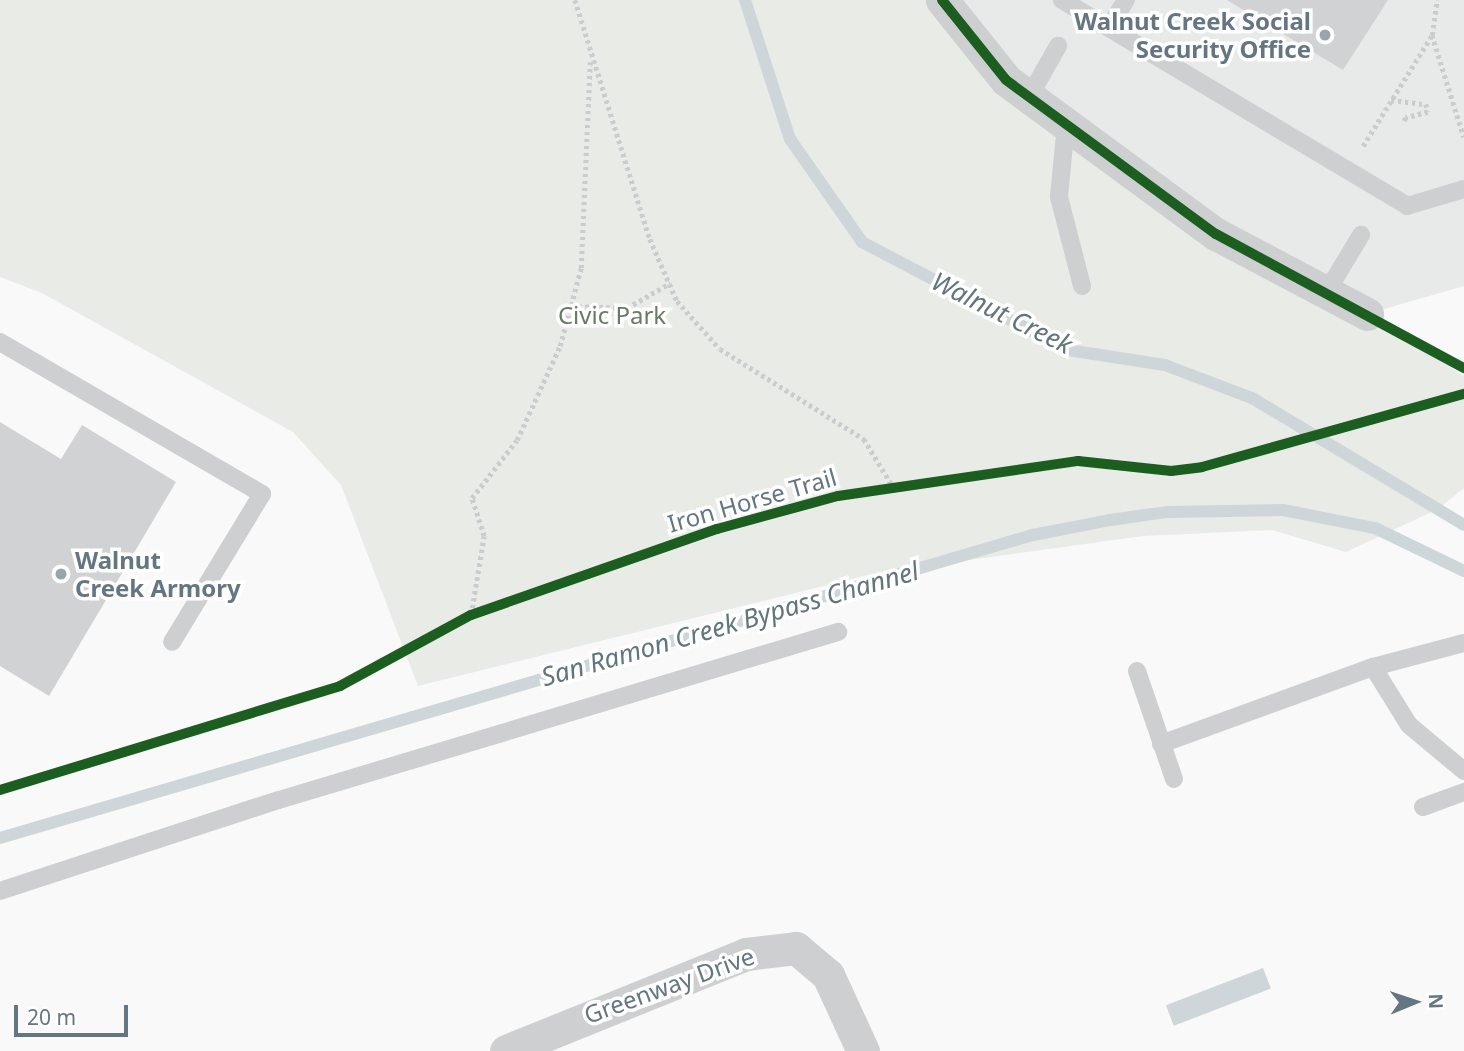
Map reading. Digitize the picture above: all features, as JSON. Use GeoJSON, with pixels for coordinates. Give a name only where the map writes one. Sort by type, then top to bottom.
{"type":"FeatureCollection","features":[{"type":"Feature","properties":{"kind":"street"},"geometry":{"type":"LineString","coordinates":[[942,0],[1006,80],[1028,97],[1216,234],[1367,314]]}},
{"type":"Feature","properties":{"kind":"street","name":"Greenway Drive"},"geometry":{"type":"LineString","coordinates":[[506,1051],[746,954],[796,948],[828,975],[863,1051]]}},
{"type":"Feature","properties":{"kind":"lane"},"geometry":{"type":"LineString","coordinates":[[1062,0],[1407,206],[1464,189]]}},
{"type":"Feature","properties":{"kind":"lane"},"geometry":{"type":"LineString","coordinates":[[1109,28],[1126,0]]}},
{"type":"Feature","properties":{"kind":"lane"},"geometry":{"type":"LineString","coordinates":[[1028,97],[1058,46]]}},
{"type":"Feature","properties":{"kind":"lane"},"geometry":{"type":"LineString","coordinates":[[1066,124],[1059,197],[1082,286]]}},
{"type":"Feature","properties":{"kind":"lane"},"geometry":{"type":"LineString","coordinates":[[1326,293],[1361,235]]}},
{"type":"Feature","properties":{"kind":"lane"},"geometry":{"type":"LineString","coordinates":[[0,342],[262,494],[172,642]]}},
{"type":"Feature","properties":{"kind":"lane"},"geometry":{"type":"LineString","coordinates":[[0,891],[279,800],[838,632]]}},
{"type":"Feature","properties":{"kind":"lane"},"geometry":{"type":"LineString","coordinates":[[1161,744],[1373,667],[1464,643]]}},
{"type":"Feature","properties":{"kind":"lane"},"geometry":{"type":"LineString","coordinates":[[1373,667],[1409,724],[1464,771]]}},
{"type":"Feature","properties":{"kind":"lane"},"geometry":{"type":"LineString","coordinates":[[1137,671],[1174,779]]}},
{"type":"Feature","properties":{"kind":"lane"},"geometry":{"type":"LineString","coordinates":[[1423,807],[1464,792]]}},
{"type":"Feature","properties":{"kind":"path"},"geometry":{"type":"LineString","coordinates":[[575,0],[590,58],[677,301],[720,349],[864,439],[899,486],[879,489]]}},
{"type":"Feature","properties":{"kind":"path"},"geometry":{"type":"LineString","coordinates":[[1348,171],[1432,35],[1437,0]]}},
{"type":"Feature","properties":{"kind":"path"},"geometry":{"type":"LineString","coordinates":[[1432,35],[1464,137]]}},
{"type":"Feature","properties":{"kind":"path"},"geometry":{"type":"LineString","coordinates":[[471,615],[484,536],[472,498],[517,440],[560,346],[581,268],[590,58]]}},
{"type":"Feature","properties":{"kind":"path"},"geometry":{"type":"LineString","coordinates":[[1391,100],[1426,104],[1428,112],[1402,124]]}},
{"type":"Feature","properties":{"kind":"path"},"geometry":{"type":"LineString","coordinates":[[571,306],[627,308],[670,284]]}},
{"type":"Feature","properties":{"kind":"path"},"geometry":{"type":"LineString","coordinates":[[459,622],[484,611]]}},
{"type":"Feature","properties":{"kind":"shaded area"},"geometry":{"type":"Polygon","coordinates":[[[942,0],[1464,0],[1464,286],[1367,314],[1006,80],[942,0]]]}},
{"type":"Feature","properties":{"kind":"shaded area"},"geometry":{"type":"Polygon","coordinates":[[[1263,968],[1271,989],[1174,1026],[1166,1005],[1263,968]]]}},
{"type":"Feature","properties":{"kind":"green space","name":"Civic Park"},"geometry":{"type":"Polygon","coordinates":[[[0,0],[942,0],[1006,80],[1464,376],[1464,488],[1438,509],[1346,552],[1272,530],[1143,536],[876,573],[418,686],[341,485],[293,432],[42,293],[0,277],[0,0]]]}},
{"type":"Feature","properties":{"kind":"building","name":"Walnut Creek Social Security Office"},"geometry":{"type":"Polygon","coordinates":[[[1227,0],[1388,0],[1343,70],[1227,0]]]}},
{"type":"Feature","properties":{"kind":"building","name":"Walnut Creek Armory"},"geometry":{"type":"Polygon","coordinates":[[[0,422],[61,459],[82,425],[176,482],[49,696],[0,666],[0,422]]]}},
{"type":"Feature","properties":{"kind":"waterway","name":"Walnut Creek"},"geometry":{"type":"LineString","coordinates":[[745,0],[790,139],[862,242],[1068,350],[1165,365],[1252,398],[1464,525]]}},
{"type":"Feature","properties":{"kind":"waterway","name":"San Ramon Creek Bypass Channel"},"geometry":{"type":"LineString","coordinates":[[0,838],[1033,535],[1110,520],[1167,512],[1283,510],[1375,528],[1464,571]]}},
{"type":"Feature","properties":{"kind":"cycle path"},"geometry":{"type":"LineString","coordinates":[[942,0],[1006,80],[1216,234],[1464,368]]}},
{"type":"Feature","properties":{"kind":"cycle path","name":"Iron Horse Trail"},"geometry":{"type":"LineString","coordinates":[[0,790],[340,686],[471,615],[717,529],[838,496],[1078,461],[1171,471],[1202,467],[1464,394]]}},
{"type":"Feature","properties":{"kind":"place","name":"Walnut Creek Social Security Office"},"geometry":{"type":"Point","coordinates":[1325,35]}},
{"type":"Feature","properties":{"kind":"place","name":"Walnut Creek Armory"},"geometry":{"type":"Point","coordinates":[61,574]}}]}
